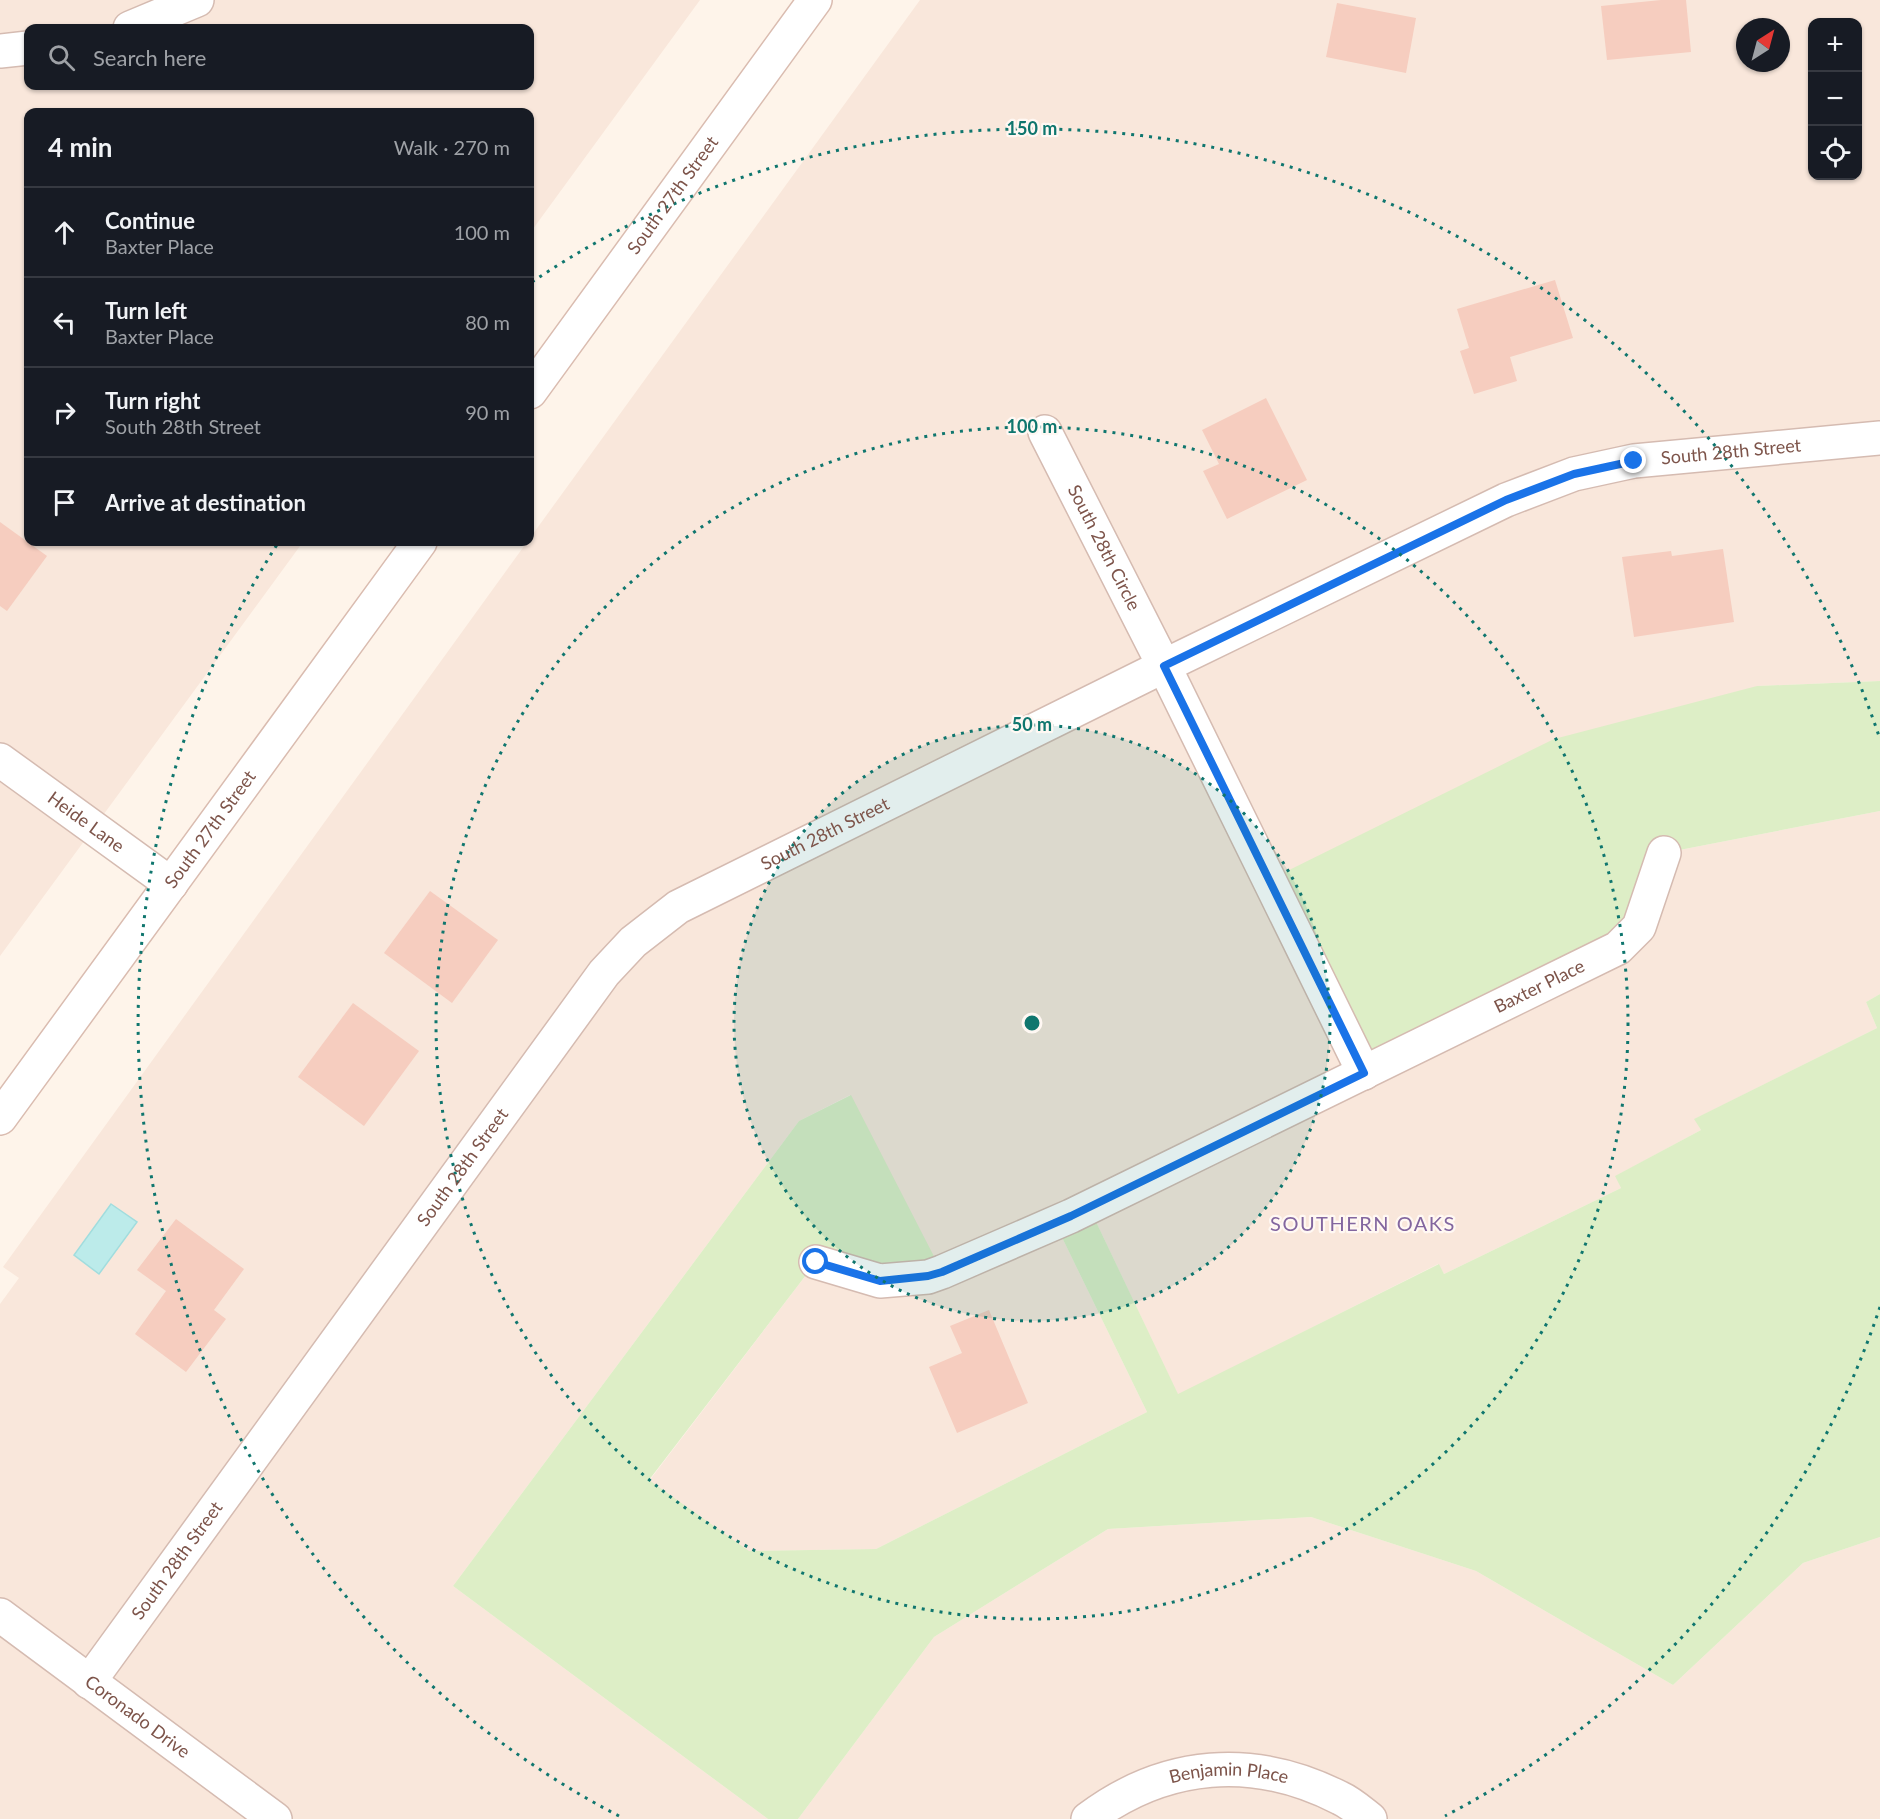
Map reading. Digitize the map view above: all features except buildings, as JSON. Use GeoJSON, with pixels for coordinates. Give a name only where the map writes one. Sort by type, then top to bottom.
{"type":"FeatureCollection","features":[{"type":"Feature","properties":{"kind":"street"},"geometry":{"type":"LineString","coordinates":[[140,24],[197,0]]}},
{"type":"Feature","properties":{"kind":"street","name":"South 27th Street"},"geometry":{"type":"LineString","coordinates":[[534,386],[815,0]]}},
{"type":"Feature","properties":{"kind":"street"},"geometry":{"type":"LineString","coordinates":[[0,51],[24,48]]}},
{"type":"Feature","properties":{"kind":"street","name":"South 28th Circle"},"geometry":{"type":"LineString","coordinates":[[1045,432],[1164,666]]}},
{"type":"Feature","properties":{"kind":"street","name":"South 28th Street"},"geometry":{"type":"LineString","coordinates":[[89,1682],[604,973],[633,942],[678,907],[1164,666],[1506,500],[1574,474],[1634,461],[1880,438]]}},
{"type":"Feature","properties":{"kind":"street","name":"South 27th Street"},"geometry":{"type":"LineString","coordinates":[[0,1118],[417,546]]}},
{"type":"Feature","properties":{"kind":"street"},"geometry":{"type":"LineString","coordinates":[[1164,666],[1364,1073]]}},
{"type":"Feature","properties":{"kind":"street","name":"Heide Lane"},"geometry":{"type":"LineString","coordinates":[[0,760],[171,884]]}},
{"type":"Feature","properties":{"kind":"street","name":"Baxter Place"},"geometry":{"type":"LineString","coordinates":[[816,1262],[880,1281],[935,1274],[1071,1216],[1618,948],[1639,927],[1664,853]]}},
{"type":"Feature","properties":{"kind":"street","name":"Coronado Drive"},"geometry":{"type":"LineString","coordinates":[[0,1615],[275,1819]]}},
{"type":"Feature","properties":{"kind":"street","name":"Benjamin Place"},"geometry":{"type":"LineString","coordinates":[[1088,1819],[1111,1802],[1154,1781],[1201,1770],[1250,1769],[1298,1779],[1342,1799],[1370,1819]]}},
{"type":"Feature","properties":{"kind":"shaded area"},"geometry":{"type":"Polygon","coordinates":[[[0,0],[700,0],[534,228],[534,108],[24,108],[24,546],[300,546],[0,956],[0,0]]]}},
{"type":"Feature","properties":{"kind":"shaded area"},"geometry":{"type":"Polygon","coordinates":[[[920,0],[1880,0],[1880,681],[1757,686],[1664,853],[1880,811],[1880,994],[1866,1002],[1877,1028],[1695,1119],[1701,1130],[1616,1176],[1621,1188],[1444,1274],[1438,1264],[1178,1395],[1089,1207],[1055,1223],[1147,1412],[876,1549],[748,1551],[649,1481],[816,1262],[850,1095],[799,1121],[453,1586],[768,1819],[0,1819],[0,1304],[19,1278],[3,1267],[524,546],[534,546],[534,532],[920,0]]]}},
{"type":"Feature","properties":{"kind":"shaded area"},"geometry":{"type":"Polygon","coordinates":[[[1311,1517],[1476,1571],[1673,1685],[1803,1563],[1880,1537],[1880,1819],[798,1819],[934,1637],[1108,1529],[1311,1517]]]}},
{"type":"Feature","properties":{"kind":"green space"},"geometry":{"type":"Polygon","coordinates":[[[1880,681],[1880,811],[1664,853],[1639,927],[1364,1073],[1269,880],[1554,739],[1757,686],[1880,681]]]}},
{"type":"Feature","properties":{"kind":"green space"},"geometry":{"type":"Polygon","coordinates":[[[1880,994],[1880,1537],[1803,1563],[1673,1685],[1476,1571],[1311,1517],[1108,1529],[934,1637],[798,1819],[768,1819],[453,1586],[799,1121],[851,1095],[942,1272],[816,1262],[649,1480],[749,1551],[876,1549],[1147,1412],[1055,1223],[1089,1207],[1178,1394],[1439,1264],[1444,1274],[1621,1188],[1615,1176],[1701,1130],[1694,1119],[1877,1028],[1866,1002],[1880,994]]]}},
{"type":"Feature","properties":{"kind":"water"},"geometry":{"type":"Polygon","coordinates":[[[111,1204],[137,1222],[99,1274],[74,1255],[111,1204]]]}},
{"type":"Feature","properties":{"kind":"district","name":"SOUTHERN OAKS"},"geometry":{"type":"Point","coordinates":[1363,1224]}},
{"type":"Feature","properties":{"kind":"route"},"geometry":{"type":"LineString","coordinates":[[816,1262],[880,1281],[928,1276],[942,1272],[1071,1216],[1364,1073],[1164,666],[1506,500],[1574,474],[1634,461]]}}]}
